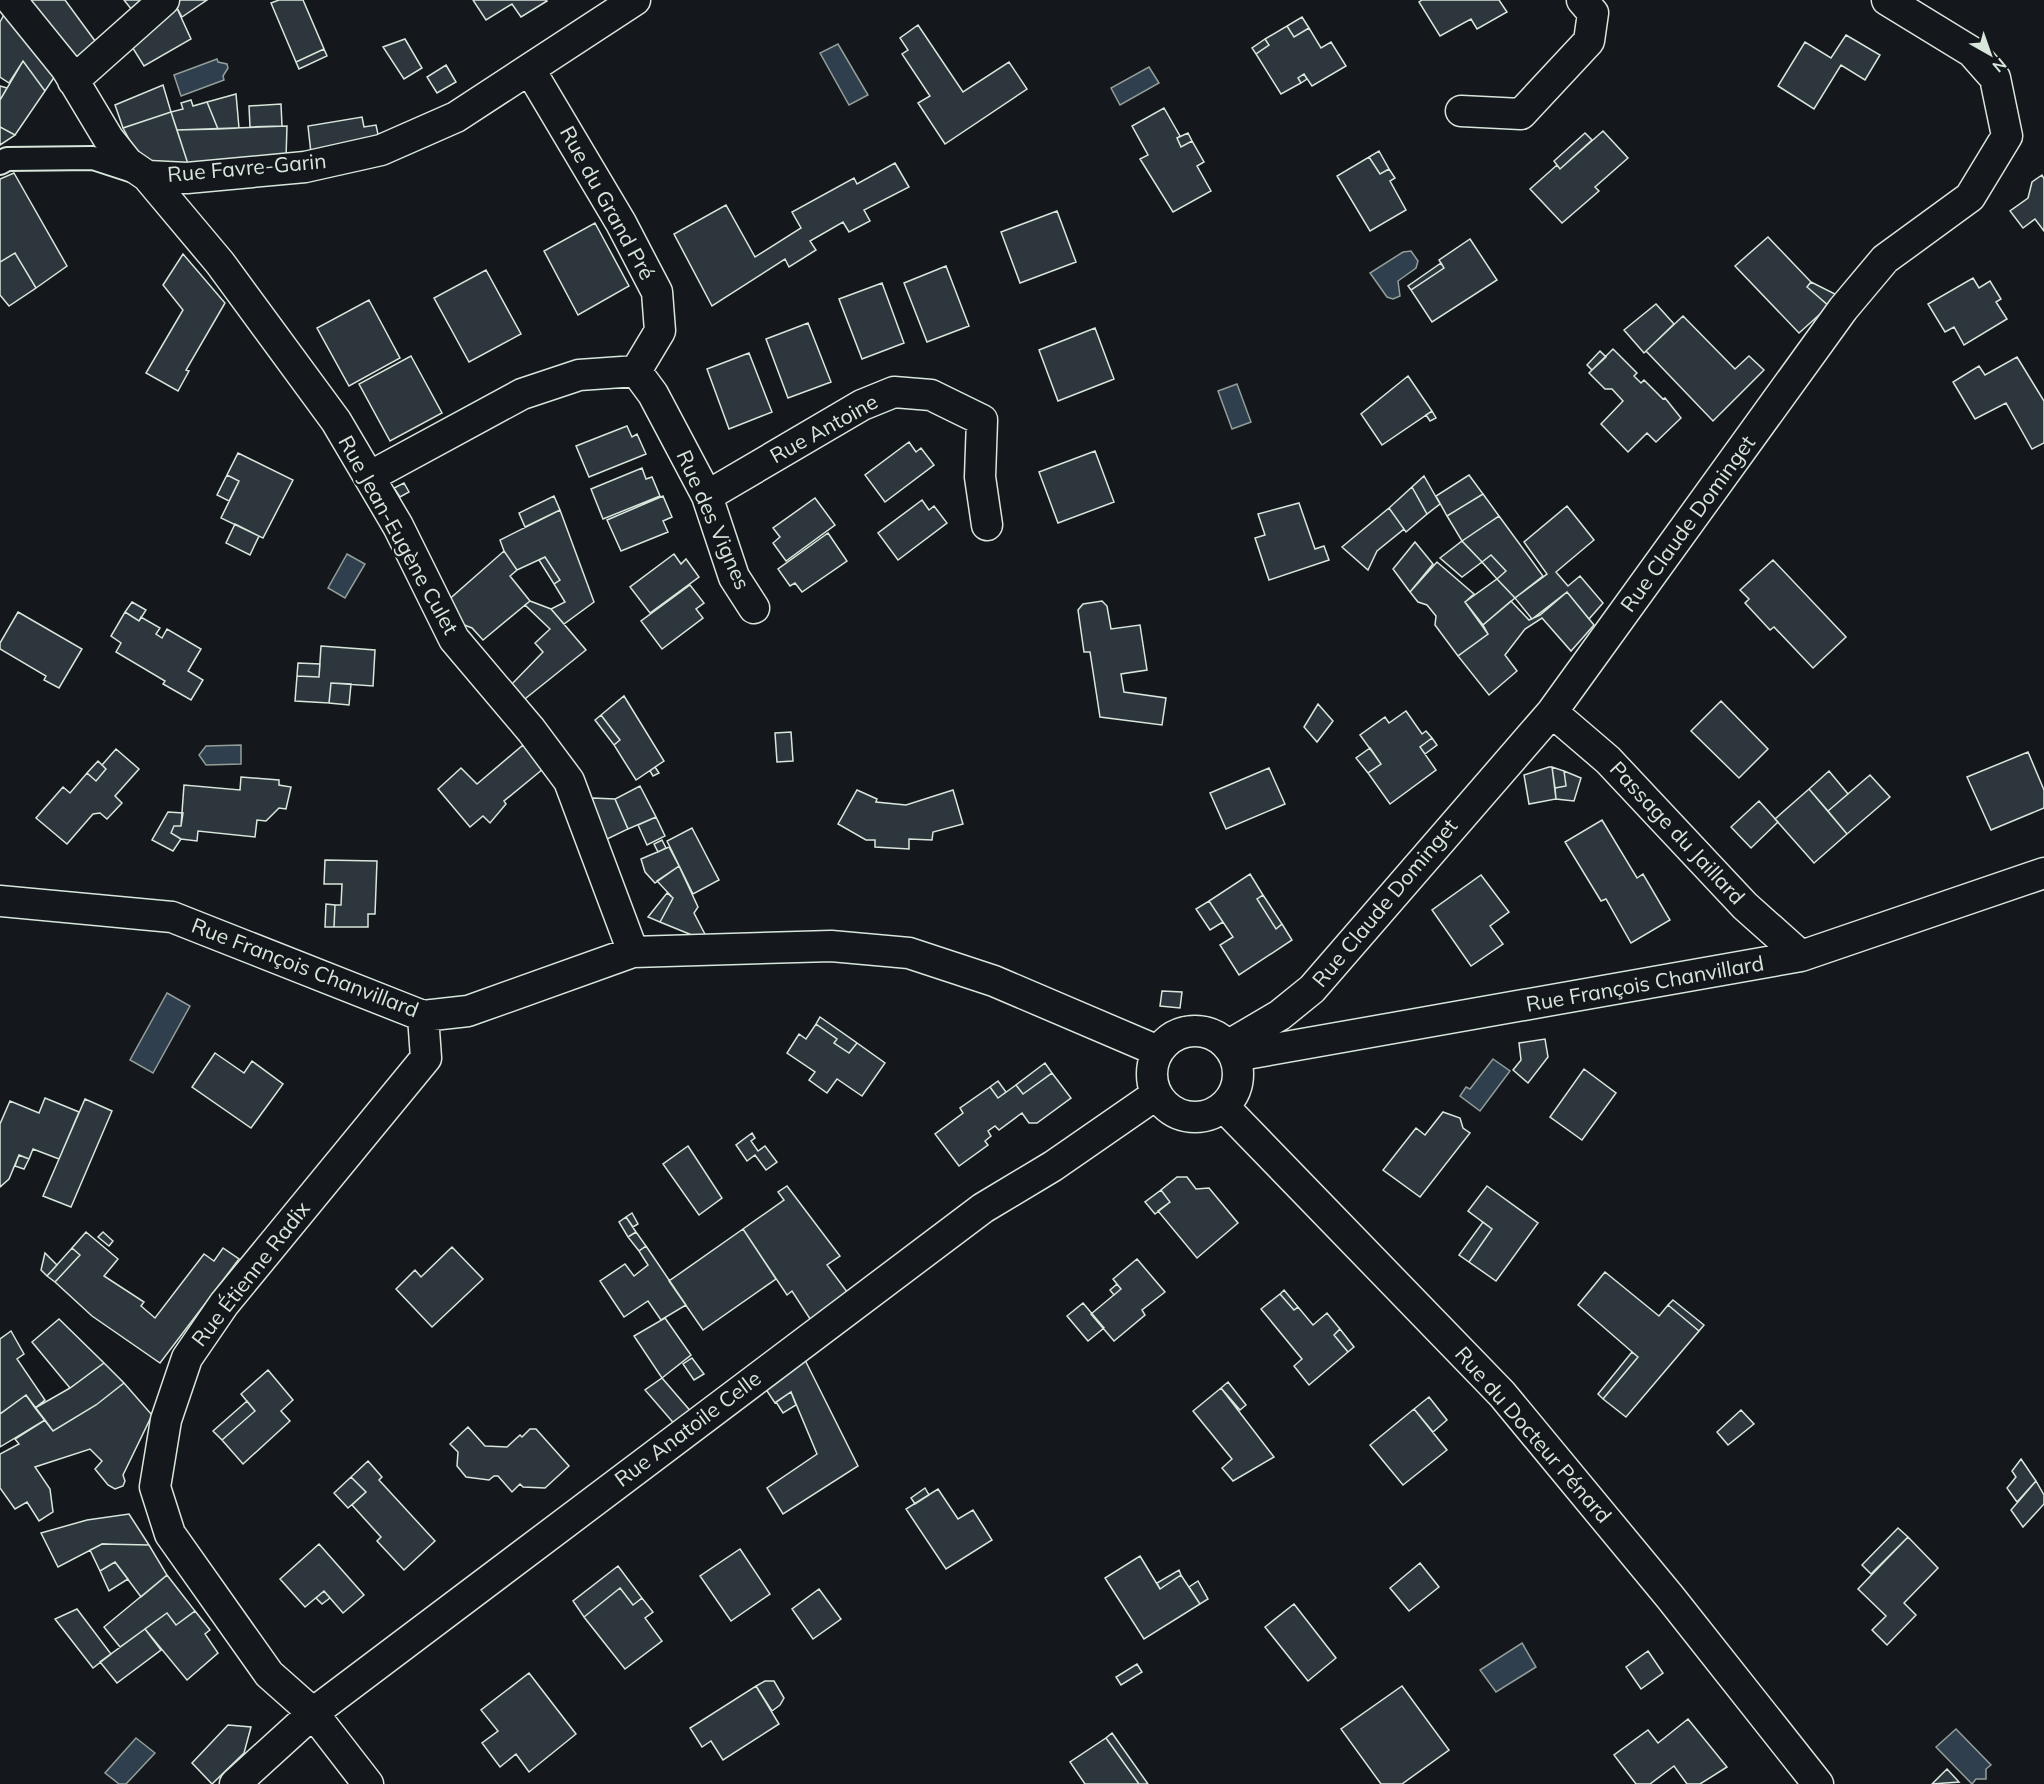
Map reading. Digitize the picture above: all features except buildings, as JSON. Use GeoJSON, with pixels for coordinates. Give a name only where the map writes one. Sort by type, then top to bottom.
{"type":"FeatureCollection","features":[{"type":"Feature","properties":{"kind":"street","name":"Rue Jean-Eugène Culet"},"geometry":{"type":"LineString","coordinates":[[11,0],[73,81],[108,138],[128,163],[147,176],[220,263],[316,393],[398,526],[454,639],[531,730],[569,781],[633,952]]}},
{"type":"Feature","properties":{"kind":"street"},"geometry":{"type":"LineString","coordinates":[[73,81],[164,0]]}},
{"type":"Feature","properties":{"kind":"street","name":"Rue Favre-Garin"},"geometry":{"type":"LineString","coordinates":[[0,163],[7,159],[93,158],[147,176],[187,178],[305,167],[381,150],[456,117],[635,0]]}},
{"type":"Feature","properties":{"kind":"street"},"geometry":{"type":"LineString","coordinates":[[1461,111],[1521,114],[1589,41],[1593,13],[1582,0]]}},
{"type":"Feature","properties":{"kind":"street","name":"Rue Claude Dominget"},"geometry":{"type":"LineString","coordinates":[[1232,1051],[1312,989],[1552,712],[1843,309],[1885,259],[1970,197],[2007,136],[1995,78],[1972,52],[1887,0]]}},
{"type":"Feature","properties":{"kind":"street","name":"Rue du Grand Pré"},"geometry":{"type":"LineString","coordinates":[[530,70],[621,224],[657,292],[660,331],[636,371]]}},
{"type":"Feature","properties":{"kind":"street"},"geometry":{"type":"LineString","coordinates":[[369,477],[522,394],[579,375],[636,371]]}},
{"type":"Feature","properties":{"kind":"street","name":"Rue des Vignes"},"geometry":{"type":"LineString","coordinates":[[636,371],[653,394],[707,496],[734,577],[754,608]]}},
{"type":"Feature","properties":{"kind":"street","name":"Rue Antoine"},"geometry":{"type":"LineString","coordinates":[[707,496],[862,405],[894,392],[931,395],[982,420],[980,477],[987,525]]}},
{"type":"Feature","properties":{"kind":"street","name":"Passage du Jaillard"},"geometry":{"type":"LineString","coordinates":[[1552,712],[1608,760],[1745,906],[1802,956]]}},
{"type":"Feature","properties":{"kind":"street","name":"Rue François Chanvillard"},"geometry":{"type":"LineString","coordinates":[[1232,1051],[1802,956],[2044,873]]}},
{"type":"Feature","properties":{"kind":"street","name":"Rue François Chanvillard"},"geometry":{"type":"LineString","coordinates":[[0,901],[172,917],[423,1016],[468,1011],[633,952],[831,946],[909,953],[994,981],[1158,1052]]}},
{"type":"Feature","properties":{"kind":"street","name":"Rue Étienne Radix"},"geometry":{"type":"LineString","coordinates":[[369,1784],[313,1713],[269,1674],[170,1534],[155,1488],[166,1419],[187,1358],[224,1304],[426,1058],[423,1016]]}},
{"type":"Feature","properties":{"kind":"street"},"geometry":{"type":"LineString","coordinates":[[1189,1031],[1208,1032],[1232,1051],[1239,1074],[1235,1092],[1224,1107],[1207,1116],[1187,1117],[1169,1109],[1157,1094],[1152,1081],[1152,1065],[1158,1052],[1171,1038],[1189,1031]]}},
{"type":"Feature","properties":{"kind":"street","name":"Rue Anatoile Celle"},"geometry":{"type":"LineString","coordinates":[[235,1784],[313,1713],[983,1208],[1053,1166],[1157,1094]]}},
{"type":"Feature","properties":{"kind":"street","name":"Rue du Docteur Pénard"},"geometry":{"type":"LineString","coordinates":[[1224,1107],[1502,1394],[1670,1597],[1818,1784]]}},
{"type":"Feature","properties":{"kind":"water"},"geometry":{"type":"Polygon","coordinates":[[[838,44],[868,95],[849,105],[820,53],[838,44]]]}},
{"type":"Feature","properties":{"kind":"water"},"geometry":{"type":"Polygon","coordinates":[[[217,59],[218,62],[227,64],[224,80],[181,96],[174,75],[217,59]]]}},
{"type":"Feature","properties":{"kind":"water"},"geometry":{"type":"Polygon","coordinates":[[[1149,67],[1159,83],[1120,105],[1111,88],[1149,67]]]}},
{"type":"Feature","properties":{"kind":"water"},"geometry":{"type":"Polygon","coordinates":[[[1411,251],[1418,261],[1416,268],[1398,281],[1400,296],[1393,299],[1387,297],[1370,273],[1403,252],[1411,251]]]}},
{"type":"Feature","properties":{"kind":"water"},"geometry":{"type":"Polygon","coordinates":[[[1237,384],[1251,422],[1232,429],[1218,391],[1237,384]]]}},
{"type":"Feature","properties":{"kind":"water"},"geometry":{"type":"Polygon","coordinates":[[[347,554],[365,564],[345,598],[328,588],[347,554]]]}},
{"type":"Feature","properties":{"kind":"water"},"geometry":{"type":"Polygon","coordinates":[[[241,745],[241,764],[206,765],[199,755],[206,746],[241,745]]]}},
{"type":"Feature","properties":{"kind":"water"},"geometry":{"type":"Polygon","coordinates":[[[167,993],[190,1006],[153,1073],[130,1060],[167,993]]]}},
{"type":"Feature","properties":{"kind":"water"},"geometry":{"type":"Polygon","coordinates":[[[1493,1059],[1510,1071],[1480,1111],[1460,1096],[1466,1087],[1470,1089],[1493,1059]]]}},
{"type":"Feature","properties":{"kind":"water"},"geometry":{"type":"Polygon","coordinates":[[[1522,1643],[1536,1667],[1496,1692],[1480,1670],[1522,1643]]]}},
{"type":"Feature","properties":{"kind":"water"},"geometry":{"type":"Polygon","coordinates":[[[1956,1729],[1991,1765],[1986,1769],[1986,1779],[1976,1779],[1972,1784],[1936,1747],[1956,1729]]]}},
{"type":"Feature","properties":{"kind":"water"},"geometry":{"type":"Polygon","coordinates":[[[136,1738],[155,1753],[126,1784],[119,1784],[105,1773],[136,1738]]]}}]}
